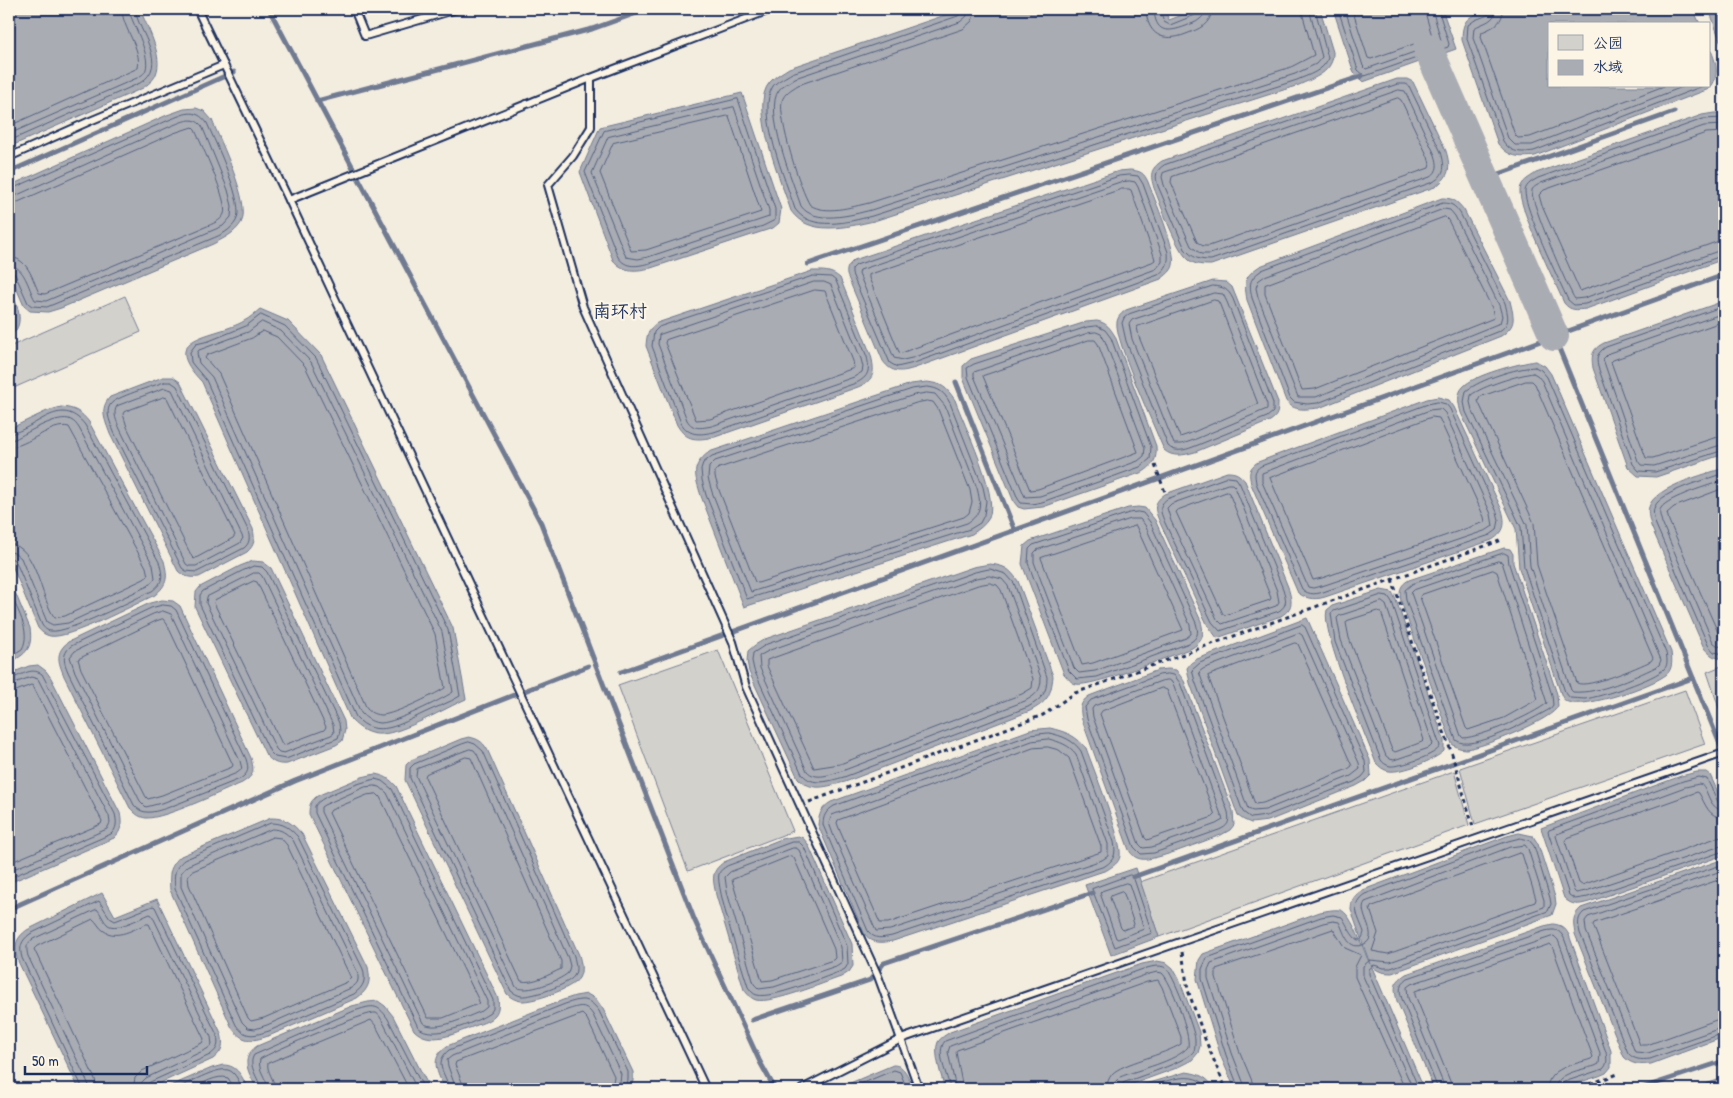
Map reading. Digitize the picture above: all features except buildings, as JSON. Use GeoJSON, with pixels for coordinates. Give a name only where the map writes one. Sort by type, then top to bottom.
{"type":"FeatureCollection","features":[{"type":"Feature","properties":{"kind":"lane"},"geometry":{"type":"LineString","coordinates":[[197,9],[289,200],[706,1089]]}},
{"type":"Feature","properties":{"kind":"lane"},"geometry":{"type":"LineString","coordinates":[[354,9],[365,36],[457,9]]}},
{"type":"Feature","properties":{"kind":"lane"},"geometry":{"type":"LineString","coordinates":[[289,200],[591,78],[772,9]]}},
{"type":"Feature","properties":{"kind":"lane"},"geometry":{"type":"LineString","coordinates":[[9,157],[90,120],[224,65]]}},
{"type":"Feature","properties":{"kind":"lane"},"geometry":{"type":"LineString","coordinates":[[591,78],[591,127],[573,156],[548,184],[583,307],[733,642],[746,687],[878,976],[919,1089]]}},
{"type":"Feature","properties":{"kind":"lane"},"geometry":{"type":"LineString","coordinates":[[802,1089],[901,1039],[1724,753]]}},
{"type":"Feature","properties":{"kind":"path"},"geometry":{"type":"LineString","coordinates":[[1155,465],[1166,492]]}},
{"type":"Feature","properties":{"kind":"path"},"geometry":{"type":"LineString","coordinates":[[804,804],[1044,715],[1075,693],[1502,540]]}},
{"type":"Feature","properties":{"kind":"path"},"geometry":{"type":"LineString","coordinates":[[1392,579],[1420,666],[1452,754],[1474,834]]}},
{"type":"Feature","properties":{"kind":"path"},"geometry":{"type":"LineString","coordinates":[[1181,947],[1188,990],[1204,1039],[1226,1089]]}},
{"type":"Feature","properties":{"kind":"path"},"geometry":{"type":"LineString","coordinates":[[1575,1089],[1618,1074]]}},
{"type":"Feature","properties":{"kind":"green space"},"geometry":{"type":"Polygon","coordinates":[[[125,296],[141,332],[9,390],[9,347],[125,296]]]}},
{"type":"Feature","properties":{"kind":"green space"},"geometry":{"type":"Polygon","coordinates":[[[718,650],[793,831],[688,871],[618,685],[718,650]]]}},
{"type":"Feature","properties":{"kind":"green space"},"geometry":{"type":"Polygon","coordinates":[[[1724,665],[1724,723],[1707,672],[1724,665]]]}},
{"type":"Feature","properties":{"kind":"green space"},"geometry":{"type":"Polygon","coordinates":[[[1685,690],[1705,744],[1475,824],[1460,768],[1685,690]]]}},
{"type":"Feature","properties":{"kind":"green space"},"geometry":{"type":"Polygon","coordinates":[[[1454,771],[1469,825],[1159,937],[1140,882],[1454,771]]]}},
{"type":"Feature","properties":{"kind":"water"},"geometry":{"type":"Polygon","coordinates":[[[9,9],[140,9],[158,58],[155,76],[143,88],[9,147],[9,9]]]}},
{"type":"Feature","properties":{"kind":"water"},"geometry":{"type":"Polygon","coordinates":[[[963,9],[1164,9],[1169,20],[1198,9],[1320,9],[1333,52],[1327,69],[1317,77],[1299,85],[874,221],[852,226],[829,228],[808,224],[799,219],[791,211],[769,145],[763,108],[764,93],[770,82],[789,68],[963,9]]]}},
{"type":"Feature","properties":{"kind":"water"},"geometry":{"type":"Polygon","coordinates":[[[1333,9],[1442,9],[1456,49],[1363,82],[1354,73],[1333,9]]]}},
{"type":"Feature","properties":{"kind":"water"},"geometry":{"type":"Polygon","coordinates":[[[1491,9],[1693,9],[1699,22],[1548,22],[1548,88],[1710,88],[1535,156],[1515,156],[1506,152],[1498,144],[1462,40],[1462,32],[1466,21],[1478,13],[1491,9]]]}},
{"type":"Feature","properties":{"kind":"water"},"geometry":{"type":"Polygon","coordinates":[[[1709,9],[1724,9],[1724,52],[1709,9]]]}},
{"type":"Feature","properties":{"kind":"water"},"geometry":{"type":"Polygon","coordinates":[[[1710,48],[1716,68],[1713,84],[1710,88],[1710,48]]]}},
{"type":"Feature","properties":{"kind":"water"},"geometry":{"type":"Polygon","coordinates":[[[1397,79],[1407,79],[1413,82],[1446,151],[1449,167],[1444,179],[1440,183],[1435,187],[1211,265],[1194,263],[1184,255],[1174,237],[1154,188],[1152,173],[1158,164],[1397,79]]]}},
{"type":"Feature","properties":{"kind":"water"},"geometry":{"type":"Polygon","coordinates":[[[742,93],[781,209],[779,223],[773,228],[651,268],[630,270],[621,267],[613,260],[580,172],[600,127],[742,93]]]}},
{"type":"Feature","properties":{"kind":"water"},"geometry":{"type":"Polygon","coordinates":[[[196,108],[204,111],[212,120],[234,172],[242,202],[243,214],[238,227],[213,244],[61,308],[48,312],[30,311],[24,306],[9,271],[9,186],[167,115],[184,109],[196,108]]]}},
{"type":"Feature","properties":{"kind":"water"},"geometry":{"type":"Polygon","coordinates":[[[1724,113],[1724,259],[1586,309],[1571,309],[1564,303],[1531,228],[1521,199],[1520,190],[1522,184],[1536,173],[1702,115],[1724,113]]]}},
{"type":"Feature","properties":{"kind":"water"},"geometry":{"type":"Polygon","coordinates":[[[1130,170],[1142,173],[1147,179],[1172,248],[1173,265],[1170,271],[1161,279],[915,368],[898,371],[886,365],[847,275],[847,268],[854,260],[1119,171],[1130,170]]]}},
{"type":"Feature","properties":{"kind":"water"},"geometry":{"type":"Polygon","coordinates":[[[1442,198],[1455,201],[1464,210],[1510,301],[1513,321],[1510,328],[1501,336],[1319,408],[1301,409],[1293,407],[1286,401],[1247,300],[1246,280],[1248,276],[1260,266],[1442,198]]]}},
{"type":"Feature","properties":{"kind":"water"},"geometry":{"type":"Polygon","coordinates":[[[812,271],[830,272],[840,278],[871,355],[873,371],[871,378],[858,387],[715,437],[698,439],[689,437],[681,431],[646,346],[649,330],[657,323],[812,271]]]}},
{"type":"Feature","properties":{"kind":"water"},"geometry":{"type":"Polygon","coordinates":[[[1213,281],[1226,282],[1232,287],[1278,402],[1278,411],[1270,421],[1195,452],[1175,455],[1164,450],[1122,346],[1117,322],[1120,315],[1126,310],[1213,281]]]}},
{"type":"Feature","properties":{"kind":"water"},"geometry":{"type":"Polygon","coordinates":[[[9,287],[17,306],[19,320],[15,332],[9,337],[9,287]]]}},
{"type":"Feature","properties":{"kind":"water"},"geometry":{"type":"Polygon","coordinates":[[[1724,301],[1724,454],[1656,477],[1638,476],[1628,467],[1593,368],[1593,353],[1604,343],[1724,301]]]}},
{"type":"Feature","properties":{"kind":"water"},"geometry":{"type":"Polygon","coordinates":[[[260,309],[288,321],[321,355],[453,628],[466,699],[391,733],[373,734],[361,729],[351,720],[202,382],[189,366],[185,355],[187,346],[195,340],[232,327],[260,309]]]}},
{"type":"Feature","properties":{"kind":"water"},"geometry":{"type":"Polygon","coordinates":[[[1097,321],[1108,326],[1115,336],[1156,446],[1154,461],[1143,472],[1043,507],[1024,509],[1018,507],[1014,502],[963,378],[963,366],[971,359],[1086,322],[1097,321]]]}},
{"type":"Feature","properties":{"kind":"water"},"geometry":{"type":"Polygon","coordinates":[[[1536,361],[1545,366],[1551,374],[1671,652],[1671,667],[1667,674],[1659,679],[1619,695],[1589,702],[1568,702],[1561,695],[1519,568],[1516,529],[1461,413],[1459,403],[1459,396],[1463,387],[1476,378],[1497,370],[1536,361]]]}},
{"type":"Feature","properties":{"kind":"water"},"geometry":{"type":"Polygon","coordinates":[[[163,377],[173,377],[180,382],[254,533],[253,544],[247,552],[199,577],[187,577],[178,571],[110,434],[104,415],[105,406],[110,397],[163,377]]]}},
{"type":"Feature","properties":{"kind":"water"},"geometry":{"type":"Polygon","coordinates":[[[927,382],[944,387],[955,400],[985,477],[991,507],[986,523],[972,534],[744,607],[701,496],[696,472],[699,462],[703,457],[709,452],[911,384],[927,382]]]}},
{"type":"Feature","properties":{"kind":"water"},"geometry":{"type":"Polygon","coordinates":[[[1438,397],[1449,400],[1454,407],[1502,510],[1504,524],[1500,534],[1492,540],[1324,597],[1309,598],[1298,593],[1251,484],[1250,474],[1252,467],[1258,462],[1427,399],[1438,397]]]}},
{"type":"Feature","properties":{"kind":"water"},"geometry":{"type":"Polygon","coordinates":[[[61,407],[77,411],[89,422],[164,561],[166,580],[165,584],[155,595],[118,613],[71,633],[50,636],[38,628],[9,558],[9,429],[47,411],[61,407]]]}},
{"type":"Feature","properties":{"kind":"water"},"geometry":{"type":"Polygon","coordinates":[[[1724,468],[1724,658],[1718,658],[1708,653],[1704,648],[1651,526],[1648,512],[1653,500],[1670,487],[1724,468]]]}},
{"type":"Feature","properties":{"kind":"water"},"geometry":{"type":"Polygon","coordinates":[[[1227,472],[1237,474],[1245,481],[1288,587],[1291,604],[1288,610],[1281,616],[1217,638],[1207,624],[1161,525],[1157,516],[1156,505],[1165,494],[1227,472]]]}},
{"type":"Feature","properties":{"kind":"water"},"geometry":{"type":"Polygon","coordinates":[[[1128,508],[1145,508],[1155,520],[1201,621],[1203,630],[1201,640],[1192,648],[1150,664],[1098,681],[1076,684],[1064,674],[1022,564],[1024,546],[1030,541],[1128,508]]]}},
{"type":"Feature","properties":{"kind":"water"},"geometry":{"type":"Polygon","coordinates":[[[1504,548],[1510,549],[1513,554],[1513,563],[1557,694],[1558,706],[1554,712],[1516,732],[1487,744],[1462,749],[1452,744],[1401,601],[1400,591],[1402,586],[1409,580],[1504,548]]]}},
{"type":"Feature","properties":{"kind":"water"},"geometry":{"type":"Polygon","coordinates":[[[253,561],[263,562],[271,568],[344,721],[345,730],[342,741],[287,764],[280,764],[270,760],[266,755],[195,607],[196,592],[200,587],[253,561]]]}},
{"type":"Feature","properties":{"kind":"water"},"geometry":{"type":"Polygon","coordinates":[[[990,564],[1006,568],[1018,581],[1053,676],[1047,698],[1030,711],[845,782],[820,787],[809,786],[803,783],[798,778],[749,672],[748,651],[765,639],[973,567],[990,564]]]}},
{"type":"Feature","properties":{"kind":"water"},"geometry":{"type":"Polygon","coordinates":[[[9,578],[30,628],[31,635],[29,646],[24,654],[9,663],[9,578]]]}},
{"type":"Feature","properties":{"kind":"water"},"geometry":{"type":"Polygon","coordinates":[[[1381,590],[1392,592],[1396,600],[1444,740],[1444,751],[1440,755],[1418,765],[1395,771],[1385,770],[1376,763],[1337,661],[1327,621],[1327,610],[1332,606],[1381,590]]]}},
{"type":"Feature","properties":{"kind":"water"},"geometry":{"type":"Polygon","coordinates":[[[162,600],[173,601],[180,606],[251,758],[253,770],[249,778],[242,783],[166,814],[146,818],[139,816],[130,808],[64,676],[60,666],[59,654],[68,642],[150,603],[162,600]]]}},
{"type":"Feature","properties":{"kind":"water"},"geometry":{"type":"Polygon","coordinates":[[[1307,618],[1370,760],[1371,775],[1356,786],[1268,821],[1251,823],[1238,816],[1190,683],[1187,668],[1197,659],[1307,618]]]}},
{"type":"Feature","properties":{"kind":"water"},"geometry":{"type":"Polygon","coordinates":[[[38,665],[51,678],[120,813],[121,827],[119,833],[114,838],[9,883],[9,674],[29,666],[38,665]]]}},
{"type":"Feature","properties":{"kind":"water"},"geometry":{"type":"Polygon","coordinates":[[[1158,670],[1176,670],[1184,681],[1233,811],[1234,825],[1230,830],[1221,835],[1193,846],[1157,857],[1141,859],[1134,856],[1129,850],[1082,720],[1081,706],[1083,701],[1089,696],[1158,670]]]}},
{"type":"Feature","properties":{"kind":"water"},"geometry":{"type":"Polygon","coordinates":[[[1050,728],[1070,735],[1086,748],[1117,836],[1120,856],[1117,862],[1107,870],[893,941],[877,942],[867,937],[818,825],[823,809],[831,802],[1030,730],[1050,728]]]}},
{"type":"Feature","properties":{"kind":"water"},"geometry":{"type":"Polygon","coordinates":[[[469,737],[479,741],[487,749],[580,958],[581,972],[575,982],[552,994],[527,1001],[513,999],[507,994],[405,780],[406,765],[411,760],[469,737]]]}},
{"type":"Feature","properties":{"kind":"water"},"geometry":{"type":"Polygon","coordinates":[[[1706,772],[1710,775],[1724,805],[1724,855],[1585,903],[1573,904],[1564,898],[1541,828],[1681,776],[1706,772]]]}},
{"type":"Feature","properties":{"kind":"water"},"geometry":{"type":"Polygon","coordinates":[[[375,774],[387,778],[396,786],[498,998],[497,1011],[491,1019],[450,1035],[435,1038],[427,1037],[420,1035],[414,1030],[309,814],[311,803],[319,795],[362,777],[375,774]]]}},
{"type":"Feature","properties":{"kind":"water"},"geometry":{"type":"Polygon","coordinates":[[[271,818],[288,822],[302,834],[368,967],[369,981],[367,988],[357,998],[271,1035],[250,1040],[241,1037],[232,1028],[170,890],[170,875],[174,863],[181,856],[271,818]]]}},
{"type":"Feature","properties":{"kind":"water"},"geometry":{"type":"Polygon","coordinates":[[[1519,833],[1533,836],[1538,844],[1555,897],[1556,904],[1552,915],[1392,973],[1385,973],[1371,965],[1424,1089],[1235,1089],[1221,1057],[1197,979],[1199,960],[1203,954],[1320,912],[1340,910],[1344,912],[1353,925],[1370,964],[1351,910],[1352,901],[1357,894],[1363,890],[1519,833]]]}},
{"type":"Feature","properties":{"kind":"water"},"geometry":{"type":"Polygon","coordinates":[[[798,836],[803,838],[808,844],[852,944],[853,966],[849,972],[841,977],[810,988],[774,999],[756,1000],[744,990],[716,895],[714,876],[716,869],[724,862],[781,839],[798,836]]]}},
{"type":"Feature","properties":{"kind":"water"},"geometry":{"type":"Polygon","coordinates":[[[1724,859],[1724,1037],[1651,1064],[1630,1062],[1624,1057],[1575,934],[1575,917],[1581,908],[1724,859]]]}},
{"type":"Feature","properties":{"kind":"water"},"geometry":{"type":"Polygon","coordinates":[[[1136,868],[1159,937],[1111,955],[1085,885],[1136,868]]]}},
{"type":"Feature","properties":{"kind":"water"},"geometry":{"type":"Polygon","coordinates":[[[102,893],[115,916],[157,899],[221,1033],[222,1047],[213,1059],[147,1089],[79,1089],[17,959],[17,942],[20,936],[27,930],[102,893]]]}},
{"type":"Feature","properties":{"kind":"water"},"geometry":{"type":"Polygon","coordinates":[[[1553,924],[1563,927],[1569,935],[1611,1051],[1611,1067],[1606,1073],[1599,1076],[1559,1089],[1434,1089],[1397,1001],[1395,989],[1399,980],[1406,974],[1553,924]]]}},
{"type":"Feature","properties":{"kind":"water"},"geometry":{"type":"Polygon","coordinates":[[[1157,961],[1167,963],[1173,968],[1199,1032],[1200,1046],[1198,1053],[1192,1060],[1174,1069],[1119,1089],[945,1089],[938,1065],[937,1046],[938,1042],[950,1032],[1142,964],[1157,961]]]}},
{"type":"Feature","properties":{"kind":"water"},"geometry":{"type":"Polygon","coordinates":[[[587,994],[596,999],[603,1009],[633,1072],[633,1081],[630,1089],[445,1089],[437,1071],[436,1061],[441,1051],[447,1046],[563,1000],[587,994]]]}},
{"type":"Feature","properties":{"kind":"water"},"geometry":{"type":"Polygon","coordinates":[[[378,1001],[393,1016],[430,1089],[257,1089],[249,1072],[247,1061],[248,1056],[257,1046],[352,1006],[378,1001]]]}},
{"type":"Feature","properties":{"kind":"water"},"geometry":{"type":"Polygon","coordinates":[[[223,1065],[236,1069],[248,1089],[163,1089],[212,1068],[223,1065]]]}},
{"type":"Feature","properties":{"kind":"water"},"geometry":{"type":"Polygon","coordinates":[[[893,1065],[904,1070],[913,1089],[836,1089],[893,1065]]]}},
{"type":"Feature","properties":{"kind":"water"},"geometry":{"type":"Polygon","coordinates":[[[1186,1072],[1203,1077],[1215,1089],[1128,1089],[1186,1072]]]}},
{"type":"Feature","properties":{"kind":"water"},"geometry":{"type":"Polygon","coordinates":[[[1724,1078],[1724,1089],[1690,1089],[1724,1078]]]}},
{"type":"Feature","properties":{"kind":"waterway"},"geometry":{"type":"LineString","coordinates":[[269,9],[541,523],[694,919],[760,1062],[775,1089]]}},
{"type":"Feature","properties":{"kind":"waterway"},"geometry":{"type":"LineString","coordinates":[[317,101],[592,29],[648,9]]}},
{"type":"Feature","properties":{"kind":"waterway"},"geometry":{"type":"LineString","coordinates":[[1428,48],[1554,336]]}},
{"type":"Feature","properties":{"kind":"waterway"},"geometry":{"type":"LineString","coordinates":[[9,172],[234,72]]}},
{"type":"Feature","properties":{"kind":"waterway"},"geometry":{"type":"LineString","coordinates":[[808,264],[1362,76]]}},
{"type":"Feature","properties":{"kind":"waterway"},"geometry":{"type":"LineString","coordinates":[[1485,179],[1674,112]]}},
{"type":"Feature","properties":{"kind":"waterway"},"geometry":{"type":"LineString","coordinates":[[621,672],[1724,275]]}},
{"type":"Feature","properties":{"kind":"waterway"},"geometry":{"type":"LineString","coordinates":[[1554,336],[1724,754]]}},
{"type":"Feature","properties":{"kind":"waterway"},"geometry":{"type":"LineString","coordinates":[[956,382],[1015,531]]}},
{"type":"Feature","properties":{"kind":"waterway"},"geometry":{"type":"LineString","coordinates":[[9,909],[295,781],[588,666]]}},
{"type":"Feature","properties":{"kind":"waterway"},"geometry":{"type":"LineString","coordinates":[[1133,877],[1693,678]]}},
{"type":"Feature","properties":{"kind":"waterway"},"geometry":{"type":"LineString","coordinates":[[752,1020],[870,980],[884,963],[1092,893]]}},
{"type":"Feature","properties":{"kind":"waterway"},"geometry":{"type":"LineString","coordinates":[[1639,1089],[1724,1061]]}},
{"type":"Feature","properties":{"kind":"district","name":"南环村"},"geometry":{"type":"Point","coordinates":[620,311]}}]}
